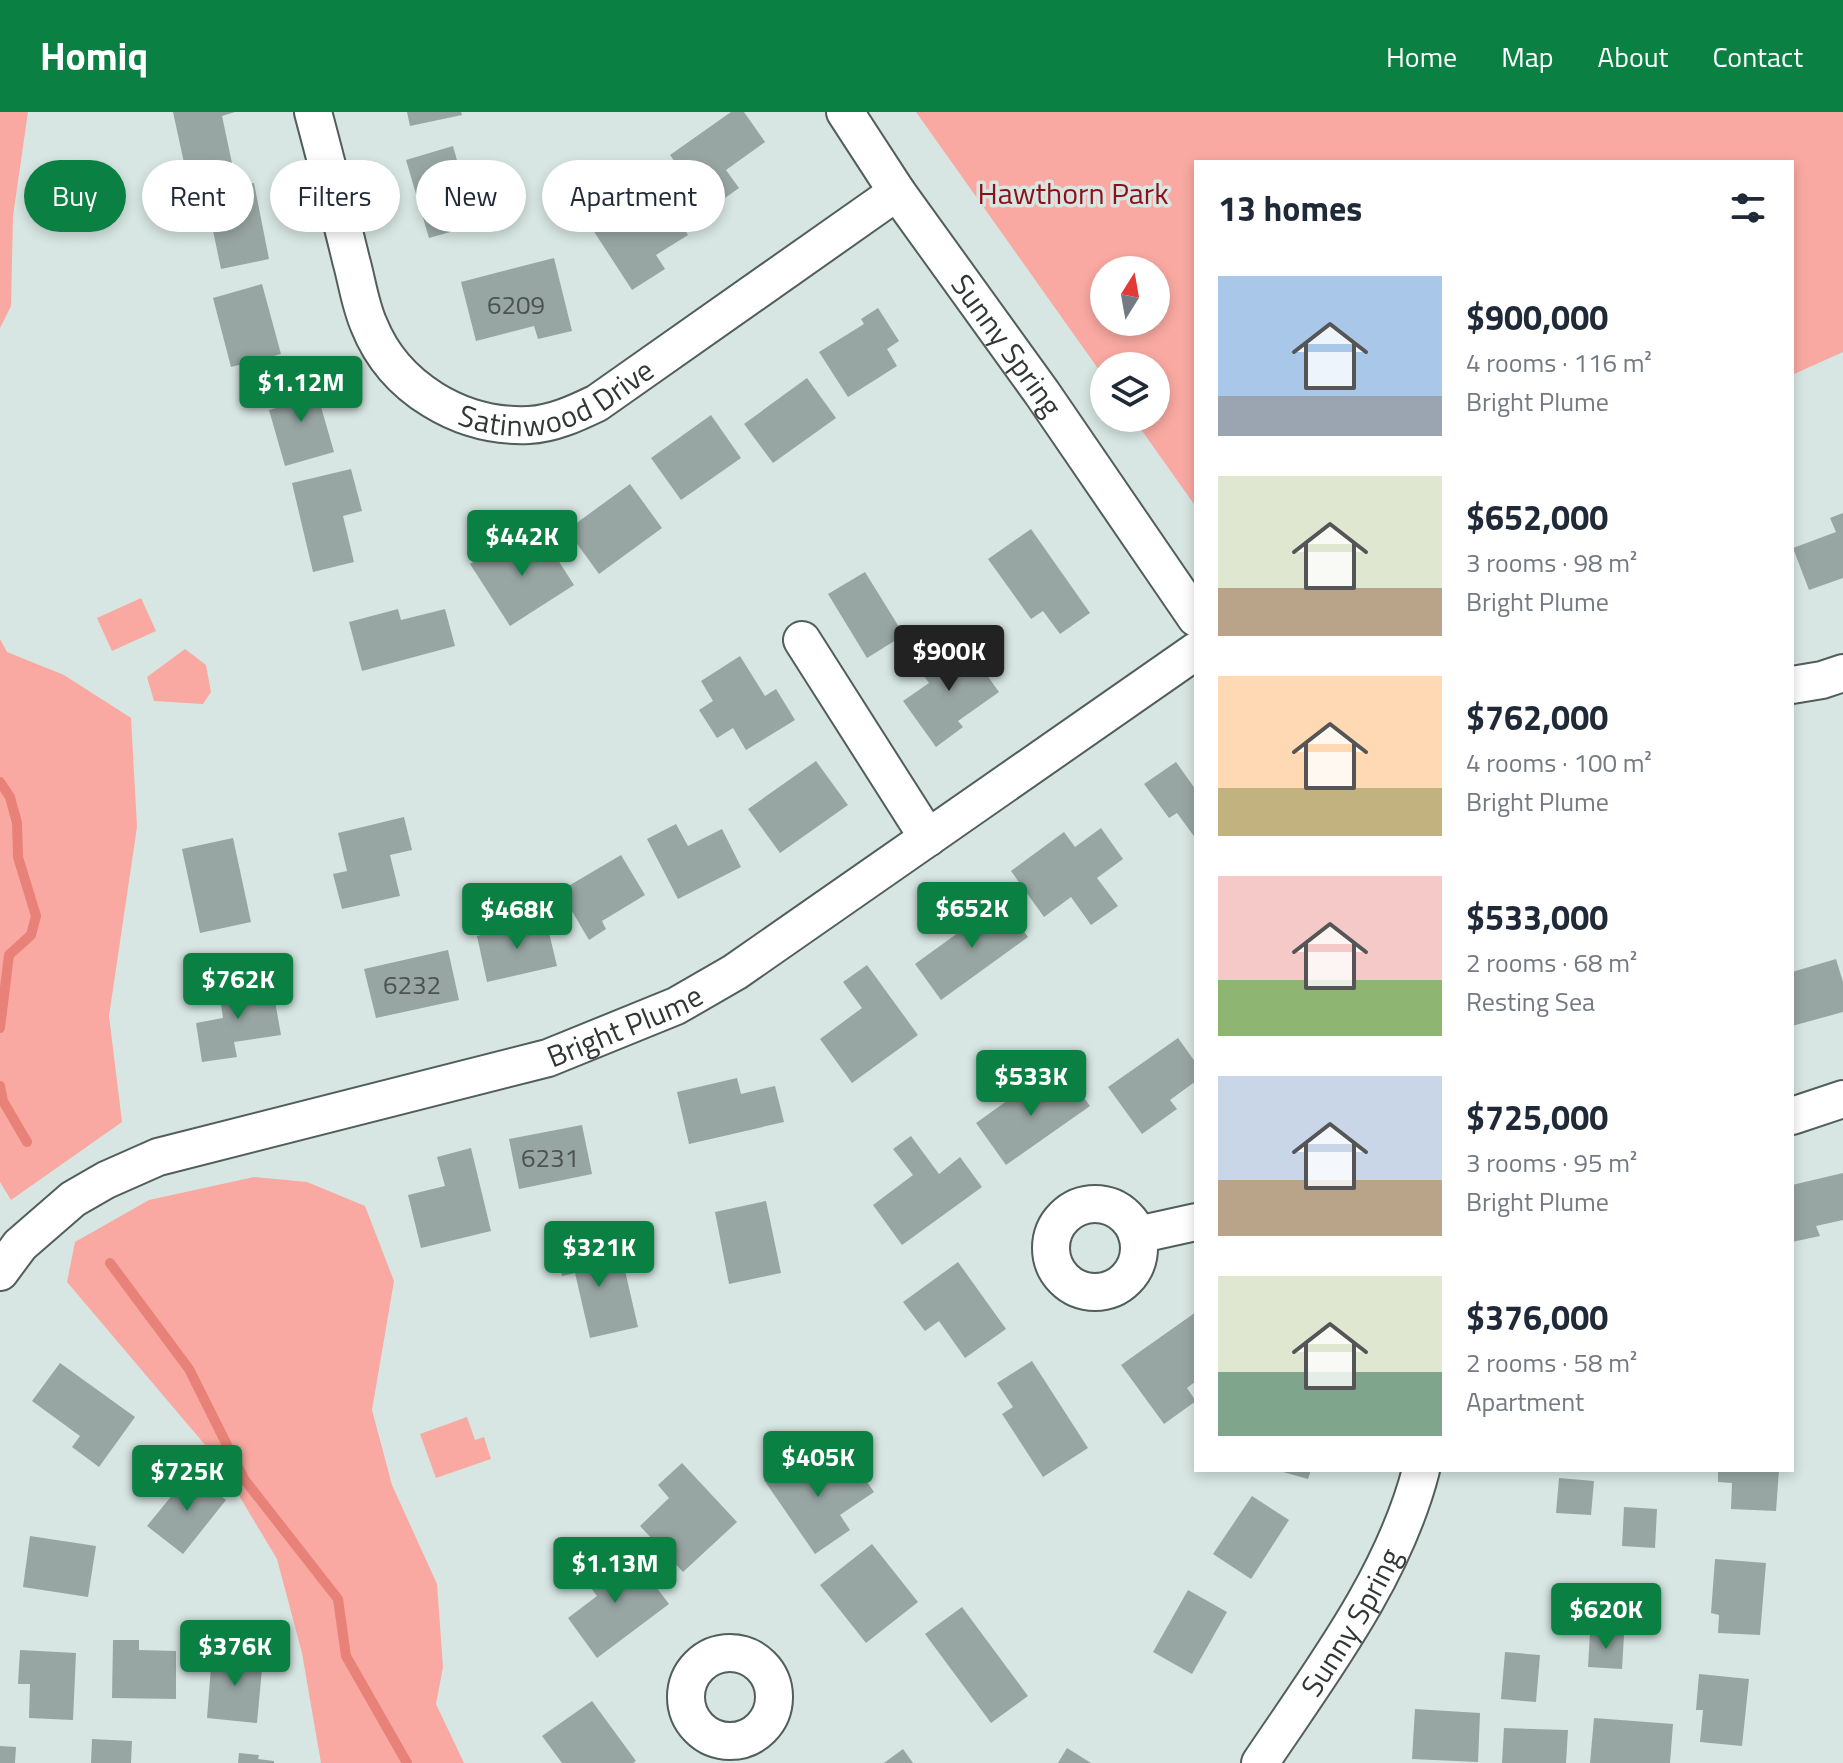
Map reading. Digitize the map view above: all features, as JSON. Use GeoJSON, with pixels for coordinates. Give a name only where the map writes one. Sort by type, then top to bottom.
{"type":"FeatureCollection","features":[{"type":"Feature","properties":{"kind":"street","name":"Satinwood Drive"},"geometry":{"type":"LineString","coordinates":[[313,112],[369,325],[393,366],[413,386],[439,404],[469,419],[497,424],[531,426],[566,418],[597,403],[897,192]]}},
{"type":"Feature","properties":{"kind":"street","name":"Sunny Spring"},"geometry":{"type":"LineString","coordinates":[[845,112],[897,192],[1042,393],[1194,615]]}},
{"type":"Feature","properties":{"kind":"street"},"geometry":{"type":"LineString","coordinates":[[802,640],[928,838]]}},
{"type":"Feature","properties":{"kind":"street","name":"Bright Plume"},"geometry":{"type":"LineString","coordinates":[[0,1272],[20,1245],[73,1199],[106,1180],[158,1157],[548,1058],[676,1006],[735,972],[1194,652]]}},
{"type":"Feature","properties":{"kind":"street"},"geometry":{"type":"LineString","coordinates":[[1794,685],[1843,673]]}},
{"type":"Feature","properties":{"kind":"street"},"geometry":{"type":"LineString","coordinates":[[1794,1115],[1843,1099]]}},
{"type":"Feature","properties":{"kind":"street"},"geometry":{"type":"LineString","coordinates":[[1137,1235],[1194,1222]]}},
{"type":"Feature","properties":{"kind":"street","name":"Sunny Spring"},"geometry":{"type":"LineString","coordinates":[[1260,1763],[1346,1635],[1399,1533],[1420,1472]]}},
{"type":"Feature","properties":{"kind":"green space"},"geometry":{"type":"Polygon","coordinates":[[[0,112],[28,112],[13,216],[11,306],[0,328],[0,112]]]}},
{"type":"Feature","properties":{"kind":"green space","name":"Hawthorn Park"},"geometry":{"type":"Polygon","coordinates":[[[916,112],[1843,112],[1843,352],[1794,374],[1794,160],[1194,160],[1194,504],[1143,432],[1170,432],[1170,352],[1090,352],[1090,357],[916,112]]]}},
{"type":"Feature","properties":{"kind":"green space"},"geometry":{"type":"Polygon","coordinates":[[[141,598],[156,631],[112,651],[97,618],[141,598]]]}},
{"type":"Feature","properties":{"kind":"green space"},"geometry":{"type":"Polygon","coordinates":[[[0,639],[7,652],[64,675],[131,718],[137,827],[109,1016],[122,1122],[11,1200],[0,1182],[0,639]]]}},
{"type":"Feature","properties":{"kind":"green space"},"geometry":{"type":"Polygon","coordinates":[[[185,649],[206,665],[211,692],[203,704],[154,701],[147,677],[185,649]]]}},
{"type":"Feature","properties":{"kind":"green space"},"geometry":{"type":"Polygon","coordinates":[[[254,1177],[307,1182],[365,1206],[394,1281],[372,1410],[392,1485],[437,1584],[443,1667],[436,1704],[464,1763],[321,1763],[302,1653],[277,1559],[217,1459],[67,1282],[75,1242],[149,1200],[254,1177]]]}},
{"type":"Feature","properties":{"kind":"green space"},"geometry":{"type":"Polygon","coordinates":[[[467,1417],[475,1440],[484,1437],[491,1459],[436,1478],[420,1434],[467,1417]]]}},
{"type":"Feature","properties":{"kind":"building"},"geometry":{"type":"Polygon","coordinates":[[[173,112],[235,112],[222,116],[231,160],[183,160],[173,112]]]}},
{"type":"Feature","properties":{"kind":"building"},"geometry":{"type":"Polygon","coordinates":[[[407,112],[461,112],[462,115],[410,126],[407,112]]]}},
{"type":"Feature","properties":{"kind":"building"},"geometry":{"type":"Polygon","coordinates":[[[731,112],[744,112],[765,142],[726,170],[739,188],[725,198],[725,160],[673,160],[670,155],[731,112]]]}},
{"type":"Feature","properties":{"kind":"building"},"geometry":{"type":"Polygon","coordinates":[[[453,146],[457,160],[416,160],[416,194],[406,160],[453,146]]]}},
{"type":"Feature","properties":{"kind":"building"},"geometry":{"type":"Polygon","coordinates":[[[254,183],[269,259],[221,269],[213,232],[254,232],[254,183]]]}},
{"type":"Feature","properties":{"kind":"building"},"geometry":{"type":"Polygon","coordinates":[[[427,232],[450,232],[429,238],[427,232]]]}},
{"type":"Feature","properties":{"kind":"building"},"geometry":{"type":"Polygon","coordinates":[[[594,232],[686,232],[688,235],[656,255],[665,269],[632,290],[594,232]]]}},
{"type":"Feature","properties":{"kind":"building"},"geometry":{"type":"Polygon","coordinates":[[[554,258],[572,331],[538,339],[534,326],[476,341],[461,282],[554,258]]]}},
{"type":"Feature","properties":{"kind":"building"},"geometry":{"type":"Polygon","coordinates":[[[262,284],[281,354],[231,367],[213,298],[262,284]]]}},
{"type":"Feature","properties":{"kind":"building"},"geometry":{"type":"Polygon","coordinates":[[[878,308],[899,341],[887,349],[897,366],[848,397],[819,352],[864,324],[861,319],[878,308]]]}},
{"type":"Feature","properties":{"kind":"building"},"geometry":{"type":"Polygon","coordinates":[[[807,378],[836,418],[773,463],[744,424],[807,378]]]}},
{"type":"Feature","properties":{"kind":"building"},"geometry":{"type":"Polygon","coordinates":[[[313,379],[334,452],[285,466],[269,410],[280,407],[275,390],[313,379]]]}},
{"type":"Feature","properties":{"kind":"building"},"geometry":{"type":"Polygon","coordinates":[[[711,415],[741,458],[681,500],[651,458],[711,415]]]}},
{"type":"Feature","properties":{"kind":"building"},"geometry":{"type":"Polygon","coordinates":[[[351,469],[362,511],[343,516],[354,562],[313,572],[292,483],[351,469]]]}},
{"type":"Feature","properties":{"kind":"building"},"geometry":{"type":"Polygon","coordinates":[[[630,484],[662,528],[599,574],[567,530],[630,484]]]}},
{"type":"Feature","properties":{"kind":"building"},"geometry":{"type":"Polygon","coordinates":[[[1843,513],[1843,578],[1809,590],[1794,548],[1836,532],[1830,518],[1843,513]]]}},
{"type":"Feature","properties":{"kind":"building"},"geometry":{"type":"Polygon","coordinates":[[[1031,529],[1090,613],[1060,634],[1043,611],[1031,619],[988,559],[1031,529]]]}},
{"type":"Feature","properties":{"kind":"building"},"geometry":{"type":"Polygon","coordinates":[[[540,532],[574,585],[510,626],[470,564],[500,545],[506,555],[540,532]]]}},
{"type":"Feature","properties":{"kind":"building"},"geometry":{"type":"Polygon","coordinates":[[[865,572],[904,635],[867,658],[828,594],[865,572]]]}},
{"type":"Feature","properties":{"kind":"building"},"geometry":{"type":"Polygon","coordinates":[[[398,609],[401,620],[445,609],[455,646],[362,671],[349,622],[398,609]]]}},
{"type":"Feature","properties":{"kind":"building"},"geometry":{"type":"Polygon","coordinates":[[[943,646],[953,661],[969,650],[999,692],[958,721],[963,727],[936,747],[903,701],[929,683],[916,665],[943,646]]]}},
{"type":"Feature","properties":{"kind":"building"},"geometry":{"type":"Polygon","coordinates":[[[740,656],[765,696],[776,689],[795,720],[746,750],[733,728],[717,738],[699,710],[713,701],[701,681],[740,656]]]}},
{"type":"Feature","properties":{"kind":"building"},"geometry":{"type":"Polygon","coordinates":[[[816,761],[848,805],[780,853],[748,809],[816,761]]]}},
{"type":"Feature","properties":{"kind":"building"},"geometry":{"type":"Polygon","coordinates":[[[1176,762],[1194,787],[1194,836],[1177,813],[1169,818],[1144,784],[1176,762]]]}},
{"type":"Feature","properties":{"kind":"building"},"geometry":{"type":"Polygon","coordinates":[[[404,817],[412,850],[390,855],[400,896],[342,909],[333,874],[347,871],[338,833],[404,817]]]}},
{"type":"Feature","properties":{"kind":"building"},"geometry":{"type":"Polygon","coordinates":[[[676,824],[688,846],[722,829],[741,867],[678,899],[647,839],[676,824]]]}},
{"type":"Feature","properties":{"kind":"building"},"geometry":{"type":"Polygon","coordinates":[[[1101,828],[1123,859],[1097,878],[1118,906],[1091,925],[1071,897],[1044,917],[1011,871],[1064,832],[1075,847],[1101,828]]]}},
{"type":"Feature","properties":{"kind":"building"},"geometry":{"type":"Polygon","coordinates":[[[233,838],[251,922],[200,933],[182,849],[233,838]]]}},
{"type":"Feature","properties":{"kind":"building"},"geometry":{"type":"Polygon","coordinates":[[[621,855],[645,895],[602,921],[606,929],[589,940],[560,891],[621,855]]]}},
{"type":"Feature","properties":{"kind":"building"},"geometry":{"type":"Polygon","coordinates":[[[1002,901],[1028,937],[941,1000],[915,964],[1002,901]]]}},
{"type":"Feature","properties":{"kind":"building"},"geometry":{"type":"Polygon","coordinates":[[[546,920],[557,966],[487,982],[477,936],[546,920]]]}},
{"type":"Feature","properties":{"kind":"building"},"geometry":{"type":"Polygon","coordinates":[[[448,950],[459,1000],[376,1018],[364,969],[448,950]]]}},
{"type":"Feature","properties":{"kind":"building"},"geometry":{"type":"Polygon","coordinates":[[[1836,959],[1843,982],[1843,1012],[1794,1025],[1794,971],[1836,959]]]}},
{"type":"Feature","properties":{"kind":"building"},"geometry":{"type":"Polygon","coordinates":[[[867,965],[918,1035],[852,1083],[820,1039],[862,1008],[843,982],[867,965]]]}},
{"type":"Feature","properties":{"kind":"building"},"geometry":{"type":"Polygon","coordinates":[[[244,980],[247,994],[273,990],[281,1035],[234,1042],[237,1057],[202,1062],[196,1023],[223,1018],[218,984],[244,980]]]}},
{"type":"Feature","properties":{"kind":"building"},"geometry":{"type":"Polygon","coordinates":[[[1178,1038],[1194,1060],[1194,1082],[1170,1100],[1177,1109],[1142,1134],[1108,1087],[1178,1038]]]}},
{"type":"Feature","properties":{"kind":"building"},"geometry":{"type":"Polygon","coordinates":[[[737,1078],[741,1094],[775,1086],[784,1122],[689,1144],[677,1092],[737,1078]]]}},
{"type":"Feature","properties":{"kind":"building"},"geometry":{"type":"Polygon","coordinates":[[[1070,1078],[1090,1106],[1006,1165],[976,1123],[1036,1080],[1046,1095],[1070,1078]]]}},
{"type":"Feature","properties":{"kind":"building"},"geometry":{"type":"Polygon","coordinates":[[[582,1125],[592,1174],[519,1189],[509,1139],[582,1125]]]}},
{"type":"Feature","properties":{"kind":"building"},"geometry":{"type":"Polygon","coordinates":[[[911,1136],[939,1174],[960,1157],[982,1187],[902,1245],[873,1205],[913,1175],[893,1149],[911,1136]]]}},
{"type":"Feature","properties":{"kind":"building"},"geometry":{"type":"Polygon","coordinates":[[[471,1148],[491,1231],[421,1248],[408,1195],[445,1186],[437,1157],[471,1148]]]}},
{"type":"Feature","properties":{"kind":"building"},"geometry":{"type":"Polygon","coordinates":[[[1843,1173],[1843,1220],[1816,1226],[1820,1236],[1794,1242],[1794,1185],[1843,1173]]]}},
{"type":"Feature","properties":{"kind":"building"},"geometry":{"type":"Polygon","coordinates":[[[766,1201],[781,1273],[729,1284],[715,1212],[766,1201]]]}},
{"type":"Feature","properties":{"kind":"building"},"geometry":{"type":"Polygon","coordinates":[[[595,1240],[601,1267],[623,1262],[638,1327],[590,1338],[575,1273],[562,1276],[556,1249],[595,1240]]]}},
{"type":"Feature","properties":{"kind":"building"},"geometry":{"type":"Polygon","coordinates":[[[958,1262],[1006,1329],[965,1358],[939,1321],[925,1331],[903,1302],[958,1262]]]}},
{"type":"Feature","properties":{"kind":"building"},"geometry":{"type":"Polygon","coordinates":[[[1194,1313],[1194,1383],[1187,1388],[1194,1402],[1164,1424],[1121,1365],[1194,1313]]]}},
{"type":"Feature","properties":{"kind":"building"},"geometry":{"type":"Polygon","coordinates":[[[1032,1361],[1088,1448],[1043,1477],[1002,1414],[1013,1407],[997,1383],[1032,1361]]]}},
{"type":"Feature","properties":{"kind":"building"},"geometry":{"type":"Polygon","coordinates":[[[60,1363],[135,1417],[99,1467],[72,1447],[80,1436],[32,1401],[60,1363]]]}},
{"type":"Feature","properties":{"kind":"building"},"geometry":{"type":"Polygon","coordinates":[[[807,1451],[827,1480],[853,1462],[874,1492],[840,1515],[850,1530],[815,1554],[764,1480],[807,1451]]]}},
{"type":"Feature","properties":{"kind":"building"},"geometry":{"type":"Polygon","coordinates":[[[682,1463],[737,1522],[683,1572],[640,1526],[669,1498],[658,1485],[682,1463]]]}},
{"type":"Feature","properties":{"kind":"building"},"geometry":{"type":"Polygon","coordinates":[[[191,1472],[226,1500],[183,1554],[147,1526],[191,1472]]]}},
{"type":"Feature","properties":{"kind":"building"},"geometry":{"type":"Polygon","coordinates":[[[1283,1472],[1310,1472],[1308,1479],[1283,1472]]]}},
{"type":"Feature","properties":{"kind":"building"},"geometry":{"type":"Polygon","coordinates":[[[1718,1472],[1779,1472],[1776,1511],[1731,1509],[1732,1483],[1718,1482],[1718,1472]]]}},
{"type":"Feature","properties":{"kind":"building"},"geometry":{"type":"Polygon","coordinates":[[[1559,1478],[1594,1481],[1591,1515],[1556,1513],[1559,1478]]]}},
{"type":"Feature","properties":{"kind":"building"},"geometry":{"type":"Polygon","coordinates":[[[1252,1496],[1289,1520],[1251,1579],[1213,1554],[1252,1496]]]}},
{"type":"Feature","properties":{"kind":"building"},"geometry":{"type":"Polygon","coordinates":[[[1624,1507],[1657,1509],[1655,1548],[1622,1546],[1624,1507]]]}},
{"type":"Feature","properties":{"kind":"building"},"geometry":{"type":"Polygon","coordinates":[[[30,1536],[96,1546],[88,1597],[23,1587],[30,1536]]]}},
{"type":"Feature","properties":{"kind":"building"},"geometry":{"type":"Polygon","coordinates":[[[872,1544],[918,1602],[866,1643],[820,1585],[872,1544]]]}},
{"type":"Feature","properties":{"kind":"building"},"geometry":{"type":"Polygon","coordinates":[[[609,1552],[630,1581],[644,1571],[669,1604],[597,1658],[568,1618],[597,1596],[580,1573],[609,1552]]]}},
{"type":"Feature","properties":{"kind":"building"},"geometry":{"type":"Polygon","coordinates":[[[1715,1559],[1766,1563],[1760,1635],[1718,1633],[1719,1615],[1711,1613],[1715,1559]]]}},
{"type":"Feature","properties":{"kind":"building"},"geometry":{"type":"Polygon","coordinates":[[[1188,1590],[1227,1612],[1192,1674],[1153,1652],[1188,1590]]]}},
{"type":"Feature","properties":{"kind":"building"},"geometry":{"type":"Polygon","coordinates":[[[962,1607],[1028,1696],[991,1723],[925,1634],[962,1607]]]}},
{"type":"Feature","properties":{"kind":"building"},"geometry":{"type":"Polygon","coordinates":[[[1590,1633],[1624,1635],[1622,1669],[1588,1667],[1590,1633]]]}},
{"type":"Feature","properties":{"kind":"building"},"geometry":{"type":"Polygon","coordinates":[[[113,1640],[139,1640],[139,1650],[176,1651],[176,1699],[112,1698],[113,1640]]]}},
{"type":"Feature","properties":{"kind":"building"},"geometry":{"type":"Polygon","coordinates":[[[20,1650],[76,1653],[73,1720],[29,1718],[30,1684],[18,1684],[20,1650]]]}},
{"type":"Feature","properties":{"kind":"building"},"geometry":{"type":"Polygon","coordinates":[[[1505,1652],[1540,1655],[1536,1702],[1501,1699],[1505,1652]]]}},
{"type":"Feature","properties":{"kind":"building"},"geometry":{"type":"Polygon","coordinates":[[[212,1654],[263,1658],[257,1723],[207,1718],[212,1654]]]}},
{"type":"Feature","properties":{"kind":"building"},"geometry":{"type":"Polygon","coordinates":[[[1699,1674],[1749,1679],[1742,1746],[1700,1742],[1703,1710],[1696,1710],[1699,1674]]]}},
{"type":"Feature","properties":{"kind":"building"},"geometry":{"type":"Polygon","coordinates":[[[592,1701],[636,1761],[562,1763],[542,1736],[592,1701]]]}},
{"type":"Feature","properties":{"kind":"building"},"geometry":{"type":"Polygon","coordinates":[[[1415,1709],[1480,1713],[1478,1762],[1412,1759],[1415,1709]]]}},
{"type":"Feature","properties":{"kind":"building"},"geometry":{"type":"Polygon","coordinates":[[[1594,1718],[1673,1724],[1670,1763],[1590,1763],[1594,1718]]]}},
{"type":"Feature","properties":{"kind":"building"},"geometry":{"type":"Polygon","coordinates":[[[1504,1728],[1568,1730],[1566,1763],[1502,1763],[1504,1728]]]}},
{"type":"Feature","properties":{"kind":"building"},"geometry":{"type":"Polygon","coordinates":[[[92,1739],[132,1741],[131,1763],[91,1763],[92,1739]]]}},
{"type":"Feature","properties":{"kind":"building"},"geometry":{"type":"Polygon","coordinates":[[[0,1746],[16,1747],[15,1763],[0,1763],[0,1746]]]}},
{"type":"Feature","properties":{"kind":"building"},"geometry":{"type":"Polygon","coordinates":[[[1067,1748],[1091,1763],[1058,1763],[1067,1748]]]}},
{"type":"Feature","properties":{"kind":"building"},"geometry":{"type":"Polygon","coordinates":[[[903,1749],[913,1763],[884,1763],[903,1749]]]}},
{"type":"Feature","properties":{"kind":"building"},"geometry":{"type":"Polygon","coordinates":[[[239,1753],[259,1755],[258,1759],[274,1763],[238,1763],[239,1753]]]}},
{"type":"Feature","properties":{"kind":"waterway"},"geometry":{"type":"LineString","coordinates":[[0,782],[10,797],[17,823],[18,857],[36,916],[31,935],[9,955],[0,1028]]}},
{"type":"Feature","properties":{"kind":"waterway"},"geometry":{"type":"LineString","coordinates":[[0,1086],[3,1101],[27,1142]]}},
{"type":"Feature","properties":{"kind":"waterway"},"geometry":{"type":"LineString","coordinates":[[110,1263],[189,1369],[244,1479],[338,1599],[346,1656],[407,1763]]}}]}
